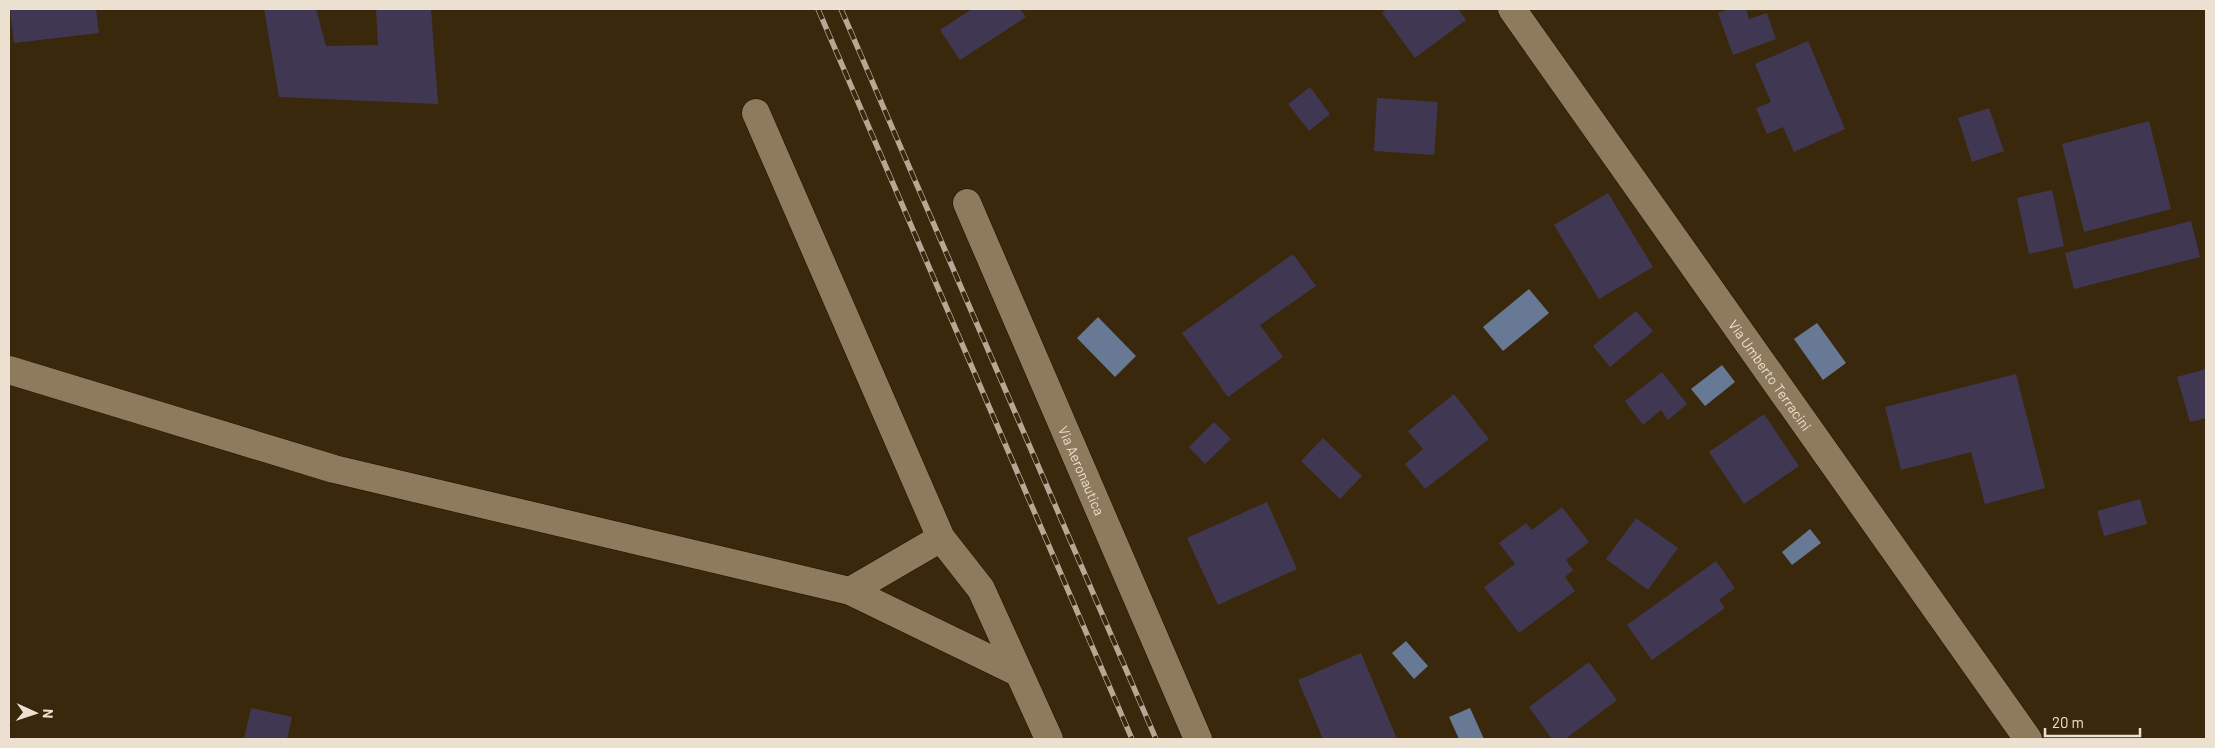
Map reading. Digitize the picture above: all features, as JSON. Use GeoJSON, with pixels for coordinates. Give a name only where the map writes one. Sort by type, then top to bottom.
{"type":"FeatureCollection","features":[{"type":"Feature","properties":{"kind":"street","name":"Via Umberto Terracini"},"geometry":{"type":"LineString","coordinates":[[1512,9],[2028,739]]}},
{"type":"Feature","properties":{"kind":"street"},"geometry":{"type":"LineString","coordinates":[[756,113],[940,538],[981,589],[1049,739]]}},
{"type":"Feature","properties":{"kind":"street","name":"Via Aeronautica"},"geometry":{"type":"LineString","coordinates":[[967,202],[1198,739]]}},
{"type":"Feature","properties":{"kind":"street"},"geometry":{"type":"LineString","coordinates":[[9,370],[334,468],[850,591],[1019,673]]}},
{"type":"Feature","properties":{"kind":"street"},"geometry":{"type":"LineString","coordinates":[[850,591],[940,538]]}},
{"type":"Feature","properties":{"kind":"water"},"geometry":{"type":"Polygon","coordinates":[[[1529,289],[1549,313],[1503,351],[1483,327],[1529,289]]]}},
{"type":"Feature","properties":{"kind":"water"},"geometry":{"type":"Polygon","coordinates":[[[1098,317],[1136,356],[1115,377],[1077,338],[1098,317]]]}},
{"type":"Feature","properties":{"kind":"water"},"geometry":{"type":"Polygon","coordinates":[[[1817,323],[1846,363],[1823,380],[1794,339],[1817,323]]]}},
{"type":"Feature","properties":{"kind":"water"},"geometry":{"type":"Polygon","coordinates":[[[1722,365],[1735,382],[1705,406],[1691,389],[1722,365]]]}},
{"type":"Feature","properties":{"kind":"water"},"geometry":{"type":"Polygon","coordinates":[[[1810,529],[1821,543],[1792,565],[1782,552],[1810,529]]]}},
{"type":"Feature","properties":{"kind":"water"},"geometry":{"type":"Polygon","coordinates":[[[1406,641],[1428,666],[1414,679],[1392,653],[1406,641]]]}},
{"type":"Feature","properties":{"kind":"water"},"geometry":{"type":"Polygon","coordinates":[[[1470,708],[1484,739],[1459,739],[1449,717],[1470,708]]]}},
{"type":"Feature","properties":{"kind":"building"},"geometry":{"type":"Polygon","coordinates":[[[10,9],[96,9],[99,33],[14,43],[10,9]]]}},
{"type":"Feature","properties":{"kind":"building"},"geometry":{"type":"Polygon","coordinates":[[[264,9],[316,9],[326,46],[378,45],[376,9],[431,9],[438,104],[279,97],[264,9]]]}},
{"type":"Feature","properties":{"kind":"building"},"geometry":{"type":"Polygon","coordinates":[[[972,9],[1020,9],[1026,17],[960,60],[940,30],[972,9]]]}},
{"type":"Feature","properties":{"kind":"building"},"geometry":{"type":"Polygon","coordinates":[[[1387,9],[1458,9],[1466,20],[1415,58],[1382,13],[1387,9]]]}},
{"type":"Feature","properties":{"kind":"building"},"geometry":{"type":"Polygon","coordinates":[[[1730,9],[1746,9],[1749,19],[1767,13],[1776,39],[1733,55],[1718,13],[1730,9]]]}},
{"type":"Feature","properties":{"kind":"building"},"geometry":{"type":"Polygon","coordinates":[[[1808,41],[1845,129],[1794,152],[1783,127],[1767,134],[1756,108],[1771,102],[1755,64],[1808,41]]]}},
{"type":"Feature","properties":{"kind":"building"},"geometry":{"type":"Polygon","coordinates":[[[1310,87],[1330,114],[1309,131],[1288,104],[1310,87]]]}},
{"type":"Feature","properties":{"kind":"building"},"geometry":{"type":"Polygon","coordinates":[[[1377,98],[1438,102],[1434,155],[1374,151],[1377,98]]]}},
{"type":"Feature","properties":{"kind":"building"},"geometry":{"type":"Polygon","coordinates":[[[1989,108],[2004,151],[1972,162],[1958,118],[1989,108]]]}},
{"type":"Feature","properties":{"kind":"building"},"geometry":{"type":"Polygon","coordinates":[[[2149,121],[2171,209],[2084,232],[2062,144],[2149,121]]]}},
{"type":"Feature","properties":{"kind":"building"},"geometry":{"type":"Polygon","coordinates":[[[2052,190],[2064,246],[2029,254],[2017,198],[2052,190]]]}},
{"type":"Feature","properties":{"kind":"building"},"geometry":{"type":"Polygon","coordinates":[[[1608,193],[1653,267],[1599,299],[1554,225],[1608,193]]]}},
{"type":"Feature","properties":{"kind":"building"},"geometry":{"type":"Polygon","coordinates":[[[2191,221],[2200,257],[2074,289],[2065,253],[2191,221]]]}},
{"type":"Feature","properties":{"kind":"building"},"geometry":{"type":"Polygon","coordinates":[[[1293,254],[1316,286],[1260,325],[1283,357],[1228,397],[1182,333],[1293,254]]]}},
{"type":"Feature","properties":{"kind":"building"},"geometry":{"type":"Polygon","coordinates":[[[1636,311],[1653,331],[1610,367],[1593,346],[1636,311]]]}},
{"type":"Feature","properties":{"kind":"building"},"geometry":{"type":"Polygon","coordinates":[[[2206,369],[2206,418],[2190,422],[2177,377],[2206,369]]]}},
{"type":"Feature","properties":{"kind":"building"},"geometry":{"type":"Polygon","coordinates":[[[1662,372],[1687,404],[1668,420],[1661,410],[1643,425],[1625,401],[1662,372]]]}},
{"type":"Feature","properties":{"kind":"building"},"geometry":{"type":"Polygon","coordinates":[[[2016,374],[2045,488],[1985,504],[1971,452],[1901,470],[1885,407],[2016,374]]]}},
{"type":"Feature","properties":{"kind":"building"},"geometry":{"type":"Polygon","coordinates":[[[1454,394],[1489,439],[1425,489],[1405,464],[1423,449],[1408,431],[1454,394]]]}},
{"type":"Feature","properties":{"kind":"building"},"geometry":{"type":"Polygon","coordinates":[[[1764,414],[1799,466],[1744,504],[1709,452],[1764,414]]]}},
{"type":"Feature","properties":{"kind":"building"},"geometry":{"type":"Polygon","coordinates":[[[1214,422],[1231,439],[1205,464],[1189,447],[1214,422]]]}},
{"type":"Feature","properties":{"kind":"building"},"geometry":{"type":"Polygon","coordinates":[[[1323,438],[1362,476],[1340,499],[1301,461],[1323,438]]]}},
{"type":"Feature","properties":{"kind":"building"},"geometry":{"type":"Polygon","coordinates":[[[2140,499],[2147,524],[2104,536],[2097,511],[2140,499]]]}},
{"type":"Feature","properties":{"kind":"building"},"geometry":{"type":"Polygon","coordinates":[[[1267,502],[1297,569],[1218,605],[1187,538],[1267,502]]]}},
{"type":"Feature","properties":{"kind":"building"},"geometry":{"type":"Polygon","coordinates":[[[1562,507],[1589,542],[1566,560],[1573,570],[1565,577],[1575,591],[1519,633],[1484,587],[1515,564],[1499,543],[1526,523],[1532,530],[1562,507]]]}},
{"type":"Feature","properties":{"kind":"building"},"geometry":{"type":"Polygon","coordinates":[[[1636,518],[1678,548],[1648,590],[1606,559],[1636,518]]]}},
{"type":"Feature","properties":{"kind":"building"},"geometry":{"type":"Polygon","coordinates":[[[1716,561],[1735,588],[1719,600],[1725,608],[1652,660],[1627,625],[1716,561]]]}},
{"type":"Feature","properties":{"kind":"building"},"geometry":{"type":"Polygon","coordinates":[[[1361,653],[1397,739],[1323,739],[1298,680],[1361,653]]]}},
{"type":"Feature","properties":{"kind":"building"},"geometry":{"type":"Polygon","coordinates":[[[1589,662],[1617,700],[1565,739],[1552,739],[1529,707],[1589,662]]]}},
{"type":"Feature","properties":{"kind":"building"},"geometry":{"type":"Polygon","coordinates":[[[251,708],[292,717],[287,739],[244,739],[251,708]]]}},
{"type":"Feature","properties":{"kind":"railway"},"geometry":{"type":"LineString","coordinates":[[818,9],[1132,739]]}},
{"type":"Feature","properties":{"kind":"railway"},"geometry":{"type":"LineString","coordinates":[[841,9],[1156,739]]}}]}
